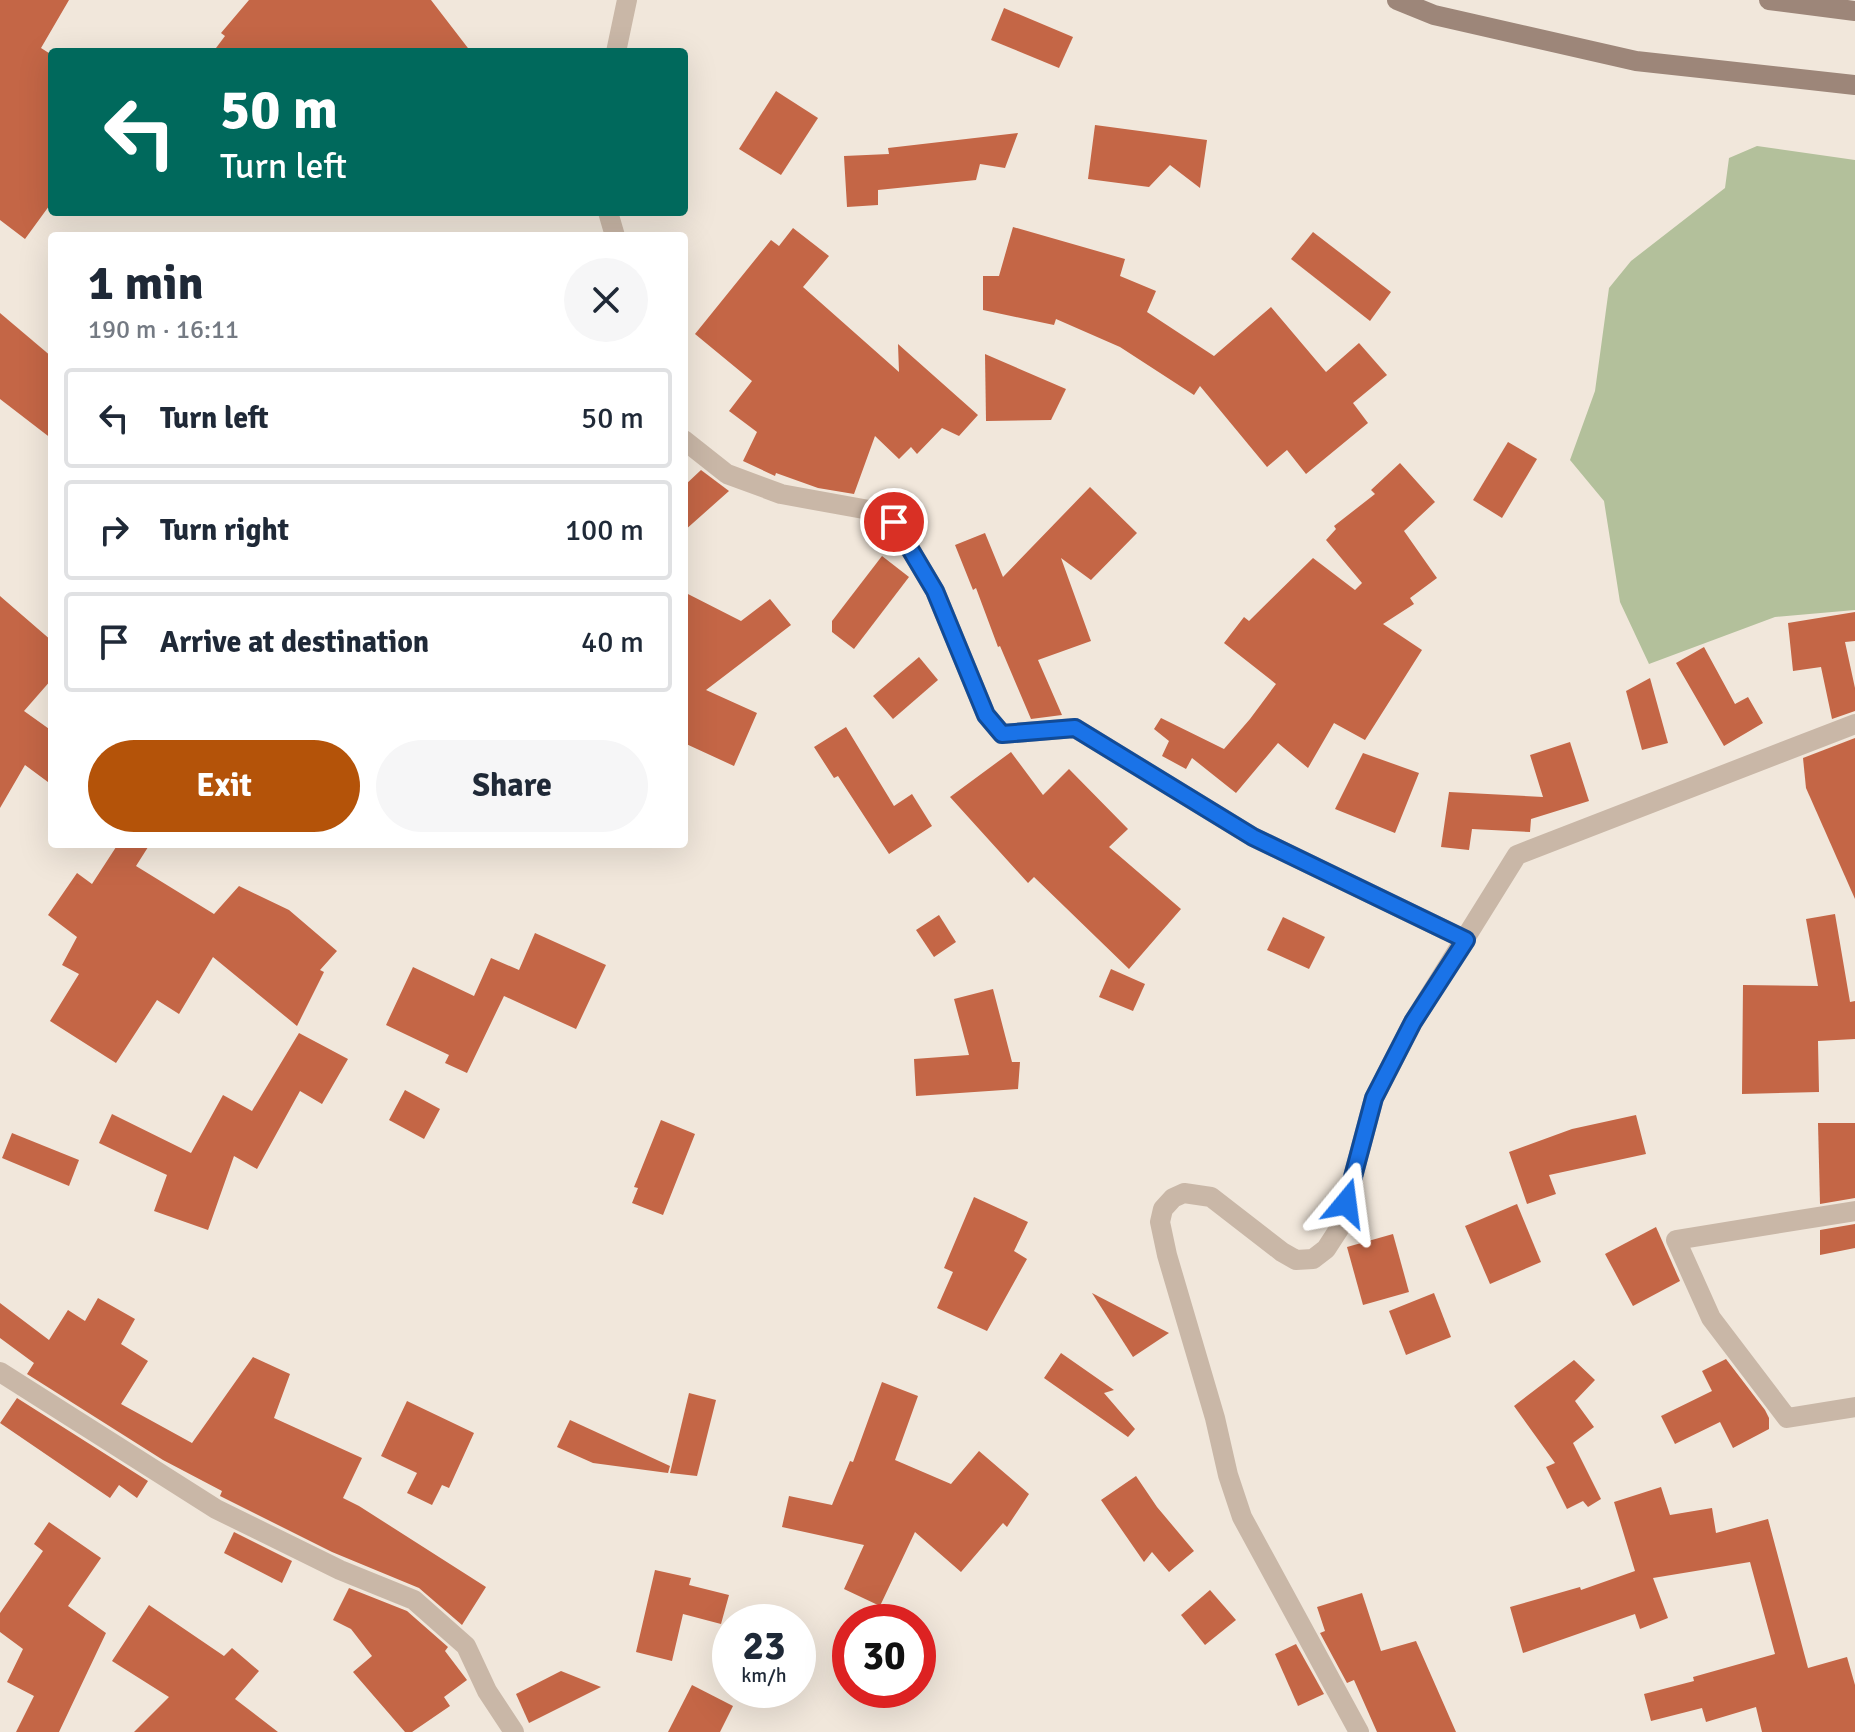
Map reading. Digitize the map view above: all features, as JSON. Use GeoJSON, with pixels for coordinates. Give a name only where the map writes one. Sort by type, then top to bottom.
{"type":"FeatureCollection","features":[{"type":"Feature","properties":{"kind":"main road"},"geometry":{"type":"LineString","coordinates":[[1397,0],[1434,15],[1636,61],[1855,85]]}},
{"type":"Feature","properties":{"kind":"main road"},"geometry":{"type":"LineString","coordinates":[[1769,0],[1854,8]]}},
{"type":"Feature","properties":{"kind":"street"},"geometry":{"type":"LineString","coordinates":[[617,48],[627,0]]}},
{"type":"Feature","properties":{"kind":"street"},"geometry":{"type":"LineString","coordinates":[[688,443],[727,474],[781,494],[869,510],[894,522],[935,591],[986,715],[1002,734],[1075,728],[1253,837],[1466,940]]}},
{"type":"Feature","properties":{"kind":"street"},"geometry":{"type":"LineString","coordinates":[[1359,1732],[1242,1517],[1167,1255],[1160,1222],[1163,1209],[1173,1198],[1184,1193],[1211,1197],[1296,1260],[1313,1259],[1326,1249],[1339,1229],[1374,1098],[1413,1022],[1517,855],[1855,724]]}},
{"type":"Feature","properties":{"kind":"street"},"geometry":{"type":"LineString","coordinates":[[1855,1211],[1676,1240],[1711,1318],[1787,1418],[1855,1407]]}},
{"type":"Feature","properties":{"kind":"street"},"geometry":{"type":"LineString","coordinates":[[0,1372],[216,1509],[340,1570],[414,1600],[466,1646],[487,1691],[514,1732]]}},
{"type":"Feature","properties":{"kind":"green space"},"geometry":{"type":"Polygon","coordinates":[[[1757,146],[1855,160],[1855,610],[1775,617],[1649,664],[1620,602],[1604,501],[1570,460],[1595,391],[1609,288],[1631,261],[1725,188],[1729,158],[1757,146]]]}},
{"type":"Feature","properties":{"kind":"building"},"geometry":{"type":"Polygon","coordinates":[[[0,0],[69,0],[41,48],[48,52],[48,207],[25,239],[0,220],[0,0]]]}},
{"type":"Feature","properties":{"kind":"building"},"geometry":{"type":"Polygon","coordinates":[[[249,0],[431,0],[468,48],[216,48],[225,36],[221,33],[249,0]]]}},
{"type":"Feature","properties":{"kind":"building"},"geometry":{"type":"Polygon","coordinates":[[[1004,8],[1073,37],[1059,68],[991,40],[1004,8]]]}},
{"type":"Feature","properties":{"kind":"building"},"geometry":{"type":"Polygon","coordinates":[[[776,91],[818,118],[781,175],[739,149],[776,91]]]}},
{"type":"Feature","properties":{"kind":"building"},"geometry":{"type":"Polygon","coordinates":[[[1095,125],[1207,140],[1200,188],[1170,165],[1149,187],[1088,179],[1095,125]]]}},
{"type":"Feature","properties":{"kind":"building"},"geometry":{"type":"Polygon","coordinates":[[[1018,133],[1005,168],[980,164],[976,180],[878,190],[878,205],[847,207],[844,156],[889,154],[888,148],[1018,133]]]}},
{"type":"Feature","properties":{"kind":"building"},"geometry":{"type":"Polygon","coordinates":[[[1013,227],[1125,259],[1120,276],[1156,291],[1147,312],[1214,356],[1271,307],[1326,372],[1359,343],[1387,375],[1353,403],[1368,423],[1306,474],[1287,450],[1267,467],[1200,386],[1194,395],[1120,347],[1056,319],[1054,325],[983,310],[983,276],[999,276],[1013,227]]]}},
{"type":"Feature","properties":{"kind":"building"},"geometry":{"type":"Polygon","coordinates":[[[793,228],[829,256],[803,287],[899,372],[898,344],[978,415],[959,436],[942,428],[917,454],[911,447],[899,459],[875,436],[854,494],[818,488],[776,473],[775,476],[743,461],[757,432],[729,411],[752,381],[695,334],[771,240],[779,246],[793,228]]]}},
{"type":"Feature","properties":{"kind":"building"},"geometry":{"type":"Polygon","coordinates":[[[1313,232],[1391,292],[1370,321],[1291,259],[1313,232]]]}},
{"type":"Feature","properties":{"kind":"building"},"geometry":{"type":"Polygon","coordinates":[[[0,313],[48,354],[48,436],[0,399],[0,313]]]}},
{"type":"Feature","properties":{"kind":"building"},"geometry":{"type":"Polygon","coordinates":[[[985,354],[1066,389],[1051,420],[986,421],[985,354]]]}},
{"type":"Feature","properties":{"kind":"building"},"geometry":{"type":"Polygon","coordinates":[[[1508,442],[1537,459],[1502,518],[1473,500],[1508,442]]]}},
{"type":"Feature","properties":{"kind":"building"},"geometry":{"type":"Polygon","coordinates":[[[1400,463],[1435,502],[1404,531],[1437,578],[1410,598],[1414,604],[1383,624],[1422,650],[1365,740],[1334,723],[1308,768],[1278,743],[1236,793],[1192,758],[1186,769],[1162,756],[1169,741],[1154,729],[1161,718],[1224,749],[1276,684],[1224,643],[1244,617],[1249,621],[1313,558],[1355,590],[1362,583],[1326,540],[1336,529],[1334,526],[1375,494],[1371,490],[1400,463]]]}},
{"type":"Feature","properties":{"kind":"building"},"geometry":{"type":"Polygon","coordinates":[[[701,470],[729,491],[688,527],[688,482],[701,470]]]}},
{"type":"Feature","properties":{"kind":"building"},"geometry":{"type":"Polygon","coordinates":[[[1090,487],[1137,533],[1091,580],[1061,558],[1091,641],[1038,660],[1062,715],[1031,719],[955,545],[985,533],[1003,577],[1090,487]]]}},
{"type":"Feature","properties":{"kind":"building"},"geometry":{"type":"Polygon","coordinates":[[[882,556],[909,577],[854,649],[832,632],[832,621],[882,556]]]}},
{"type":"Feature","properties":{"kind":"building"},"geometry":{"type":"Polygon","coordinates":[[[688,594],[741,621],[770,599],[791,625],[706,690],[757,713],[734,766],[688,745],[688,594]]]}},
{"type":"Feature","properties":{"kind":"building"},"geometry":{"type":"Polygon","coordinates":[[[0,596],[48,638],[48,684],[24,711],[48,728],[48,782],[25,765],[0,808],[0,596]]]}},
{"type":"Feature","properties":{"kind":"building"},"geometry":{"type":"Polygon","coordinates":[[[1855,612],[1855,641],[1845,642],[1855,688],[1855,711],[1832,719],[1821,667],[1793,671],[1788,623],[1855,612]]]}},
{"type":"Feature","properties":{"kind":"building"},"geometry":{"type":"Polygon","coordinates":[[[1704,647],[1735,704],[1748,697],[1763,723],[1724,746],[1676,663],[1704,647]]]}},
{"type":"Feature","properties":{"kind":"building"},"geometry":{"type":"Polygon","coordinates":[[[919,657],[938,680],[893,719],[873,696],[919,657]]]}},
{"type":"Feature","properties":{"kind":"building"},"geometry":{"type":"Polygon","coordinates":[[[1650,678],[1668,743],[1642,750],[1626,691],[1650,678]]]}},
{"type":"Feature","properties":{"kind":"building"},"geometry":{"type":"Polygon","coordinates":[[[846,727],[894,806],[912,794],[932,826],[889,854],[838,776],[834,778],[814,747],[846,727]]]}},
{"type":"Feature","properties":{"kind":"building"},"geometry":{"type":"Polygon","coordinates":[[[1855,738],[1855,899],[1806,788],[1803,758],[1855,738]]]}},
{"type":"Feature","properties":{"kind":"building"},"geometry":{"type":"Polygon","coordinates":[[[1570,742],[1589,801],[1531,819],[1530,832],[1472,829],[1469,850],[1441,847],[1449,792],[1543,797],[1530,755],[1570,742]]]}},
{"type":"Feature","properties":{"kind":"building"},"geometry":{"type":"Polygon","coordinates":[[[1011,752],[1043,795],[1069,769],[1128,829],[1109,847],[1181,909],[1129,969],[1034,877],[1028,883],[950,797],[1011,752]]]}},
{"type":"Feature","properties":{"kind":"building"},"geometry":{"type":"Polygon","coordinates":[[[1363,753],[1419,773],[1395,833],[1335,809],[1363,753]]]}},
{"type":"Feature","properties":{"kind":"building"},"geometry":{"type":"Polygon","coordinates":[[[115,848],[147,848],[136,866],[214,914],[239,886],[289,910],[337,951],[320,970],[324,972],[297,1026],[213,957],[179,1014],[157,1000],[116,1063],[50,1021],[79,974],[62,965],[77,937],[48,915],[77,873],[92,884],[115,848]]]}},
{"type":"Feature","properties":{"kind":"building"},"geometry":{"type":"Polygon","coordinates":[[[1835,914],[1850,1002],[1855,1001],[1855,1039],[1818,1041],[1819,1092],[1742,1094],[1743,985],[1818,986],[1806,919],[1835,914]]]}},
{"type":"Feature","properties":{"kind":"building"},"geometry":{"type":"Polygon","coordinates":[[[939,915],[956,942],[934,957],[916,930],[939,915]]]}},
{"type":"Feature","properties":{"kind":"building"},"geometry":{"type":"Polygon","coordinates":[[[1283,917],[1325,937],[1309,969],[1267,950],[1283,917]]]}},
{"type":"Feature","properties":{"kind":"building"},"geometry":{"type":"Polygon","coordinates":[[[535,933],[606,965],[576,1029],[504,996],[467,1073],[445,1063],[449,1055],[386,1025],[413,967],[474,996],[491,958],[519,970],[535,933]]]}},
{"type":"Feature","properties":{"kind":"building"},"geometry":{"type":"Polygon","coordinates":[[[1111,969],[1145,984],[1133,1011],[1099,997],[1111,969]]]}},
{"type":"Feature","properties":{"kind":"building"},"geometry":{"type":"Polygon","coordinates":[[[993,989],[1012,1062],[1020,1062],[1018,1089],[916,1096],[914,1059],[969,1055],[954,999],[993,989]]]}},
{"type":"Feature","properties":{"kind":"building"},"geometry":{"type":"Polygon","coordinates":[[[299,1033],[348,1059],[322,1104],[300,1091],[257,1169],[234,1156],[208,1230],[154,1211],[167,1175],[99,1143],[112,1114],[191,1153],[223,1095],[252,1111],[299,1033]]]}},
{"type":"Feature","properties":{"kind":"building"},"geometry":{"type":"Polygon","coordinates":[[[405,1090],[440,1109],[424,1139],[389,1120],[405,1090]]]}},
{"type":"Feature","properties":{"kind":"building"},"geometry":{"type":"Polygon","coordinates":[[[1636,1115],[1646,1154],[1549,1175],[1556,1194],[1527,1204],[1509,1152],[1572,1129],[1636,1115]]]}},
{"type":"Feature","properties":{"kind":"building"},"geometry":{"type":"Polygon","coordinates":[[[661,1120],[695,1134],[663,1215],[632,1203],[638,1188],[634,1187],[661,1120]]]}},
{"type":"Feature","properties":{"kind":"building"},"geometry":{"type":"Polygon","coordinates":[[[1818,1123],[1855,1123],[1855,1198],[1820,1204],[1818,1123]]]}},
{"type":"Feature","properties":{"kind":"building"},"geometry":{"type":"Polygon","coordinates":[[[12,1133],[79,1160],[69,1186],[2,1158],[12,1133]]]}},
{"type":"Feature","properties":{"kind":"building"},"geometry":{"type":"Polygon","coordinates":[[[974,1197],[1028,1222],[1014,1251],[1027,1259],[987,1331],[937,1308],[953,1272],[944,1268],[974,1197]]]}},
{"type":"Feature","properties":{"kind":"building"},"geometry":{"type":"Polygon","coordinates":[[[1517,1204],[1541,1262],[1490,1284],[1465,1226],[1517,1204]]]}},
{"type":"Feature","properties":{"kind":"building"},"geometry":{"type":"Polygon","coordinates":[[[1855,1224],[1855,1248],[1820,1255],[1820,1230],[1855,1224]]]}},
{"type":"Feature","properties":{"kind":"building"},"geometry":{"type":"Polygon","coordinates":[[[1656,1227],[1680,1281],[1633,1306],[1605,1254],[1656,1227]]]}},
{"type":"Feature","properties":{"kind":"building"},"geometry":{"type":"Polygon","coordinates":[[[1393,1234],[1409,1292],[1363,1305],[1347,1247],[1393,1234]]]}},
{"type":"Feature","properties":{"kind":"building"},"geometry":{"type":"Polygon","coordinates":[[[1092,1293],[1169,1333],[1133,1357],[1092,1293]]]}},
{"type":"Feature","properties":{"kind":"building"},"geometry":{"type":"Polygon","coordinates":[[[1434,1293],[1451,1337],[1406,1355],[1389,1311],[1434,1293]]]}},
{"type":"Feature","properties":{"kind":"building"},"geometry":{"type":"Polygon","coordinates":[[[98,1298],[135,1319],[121,1344],[148,1361],[121,1404],[192,1443],[253,1357],[290,1374],[274,1418],[362,1458],[343,1498],[486,1587],[462,1625],[419,1588],[332,1552],[220,1496],[222,1491],[163,1460],[27,1374],[34,1363],[0,1338],[0,1303],[49,1340],[68,1310],[85,1321],[98,1298]]]}},
{"type":"Feature","properties":{"kind":"building"},"geometry":{"type":"Polygon","coordinates":[[[1061,1353],[1114,1390],[1104,1393],[1135,1429],[1128,1437],[1044,1378],[1061,1353]]]}},
{"type":"Feature","properties":{"kind":"building"},"geometry":{"type":"Polygon","coordinates":[[[1726,1359],[1765,1410],[1769,1429],[1733,1448],[1720,1422],[1675,1444],[1661,1416],[1712,1391],[1702,1371],[1726,1359]]]}},
{"type":"Feature","properties":{"kind":"building"},"geometry":{"type":"Polygon","coordinates":[[[1574,1360],[1595,1380],[1575,1401],[1594,1427],[1573,1443],[1601,1499],[1588,1507],[1583,1501],[1567,1509],[1546,1467],[1555,1463],[1514,1406],[1574,1360]]]}},
{"type":"Feature","properties":{"kind":"building"},"geometry":{"type":"Polygon","coordinates":[[[882,1382],[918,1396],[895,1460],[951,1484],[979,1451],[1029,1494],[1007,1527],[1003,1523],[961,1572],[915,1532],[881,1604],[876,1604],[844,1589],[864,1545],[782,1527],[789,1496],[832,1505],[850,1461],[853,1462],[882,1382]]]}},
{"type":"Feature","properties":{"kind":"building"},"geometry":{"type":"Polygon","coordinates":[[[689,1393],[716,1400],[697,1476],[670,1473],[689,1393]]]}},
{"type":"Feature","properties":{"kind":"building"},"geometry":{"type":"Polygon","coordinates":[[[17,1398],[148,1481],[137,1498],[119,1485],[110,1498],[0,1423],[17,1398]]]}},
{"type":"Feature","properties":{"kind":"building"},"geometry":{"type":"Polygon","coordinates":[[[407,1401],[474,1433],[449,1488],[442,1485],[432,1505],[407,1493],[417,1473],[381,1456],[407,1401]]]}},
{"type":"Feature","properties":{"kind":"building"},"geometry":{"type":"Polygon","coordinates":[[[570,1420],[670,1466],[668,1473],[593,1463],[557,1447],[570,1420]]]}},
{"type":"Feature","properties":{"kind":"building"},"geometry":{"type":"Polygon","coordinates":[[[1136,1476],[1194,1551],[1169,1572],[1152,1552],[1144,1562],[1101,1500],[1136,1476]]]}},
{"type":"Feature","properties":{"kind":"building"},"geometry":{"type":"Polygon","coordinates":[[[1661,1487],[1670,1515],[1712,1508],[1716,1533],[1768,1519],[1808,1668],[1847,1657],[1855,1685],[1855,1732],[1762,1732],[1756,1707],[1706,1722],[1702,1708],[1651,1721],[1644,1694],[1775,1654],[1750,1562],[1653,1578],[1668,1618],[1640,1629],[1635,1614],[1523,1653],[1510,1607],[1580,1587],[1581,1590],[1635,1571],[1614,1502],[1661,1487]]]}},
{"type":"Feature","properties":{"kind":"building"},"geometry":{"type":"Polygon","coordinates":[[[49,1522],[101,1558],[68,1606],[106,1633],[59,1732],[16,1732],[34,1696],[7,1682],[23,1649],[0,1632],[0,1613],[43,1551],[34,1544],[49,1522]]]}},
{"type":"Feature","properties":{"kind":"building"},"geometry":{"type":"Polygon","coordinates":[[[234,1532],[292,1561],[282,1583],[224,1553],[234,1532]]]}},
{"type":"Feature","properties":{"kind":"building"},"geometry":{"type":"Polygon","coordinates":[[[655,1570],[691,1578],[689,1585],[729,1595],[727,1604],[712,1604],[712,1622],[683,1614],[672,1661],[636,1652],[655,1570]]]}},
{"type":"Feature","properties":{"kind":"building"},"geometry":{"type":"Polygon","coordinates":[[[349,1588],[407,1611],[448,1647],[445,1651],[467,1680],[444,1697],[450,1706],[412,1732],[405,1732],[353,1672],[372,1656],[351,1629],[333,1620],[349,1588]]]}},
{"type":"Feature","properties":{"kind":"building"},"geometry":{"type":"Polygon","coordinates":[[[1210,1590],[1236,1620],[1205,1645],[1181,1615],[1210,1590]]]}},
{"type":"Feature","properties":{"kind":"building"},"geometry":{"type":"Polygon","coordinates":[[[1362,1593],[1381,1651],[1416,1641],[1456,1732],[1377,1732],[1354,1680],[1347,1683],[1320,1633],[1325,1631],[1317,1607],[1362,1593]]]}},
{"type":"Feature","properties":{"kind":"building"},"geometry":{"type":"Polygon","coordinates":[[[149,1605],[224,1656],[232,1648],[259,1671],[235,1699],[278,1732],[134,1732],[169,1697],[112,1661],[149,1605]]]}},
{"type":"Feature","properties":{"kind":"building"},"geometry":{"type":"Polygon","coordinates":[[[1296,1644],[1324,1694],[1298,1706],[1275,1654],[1296,1644]]]}},
{"type":"Feature","properties":{"kind":"building"},"geometry":{"type":"Polygon","coordinates":[[[561,1671],[601,1687],[529,1723],[516,1694],[561,1671]]]}},
{"type":"Feature","properties":{"kind":"building"},"geometry":{"type":"Polygon","coordinates":[[[692,1685],[712,1695],[712,1708],[732,1708],[720,1732],[668,1732],[692,1685]]]}},
{"type":"Feature","properties":{"kind":"route"},"geometry":{"type":"LineString","coordinates":[[894,522],[935,591],[986,715],[1002,734],[1075,728],[1253,837],[1466,940],[1413,1022],[1374,1098],[1346,1203]]}}]}
